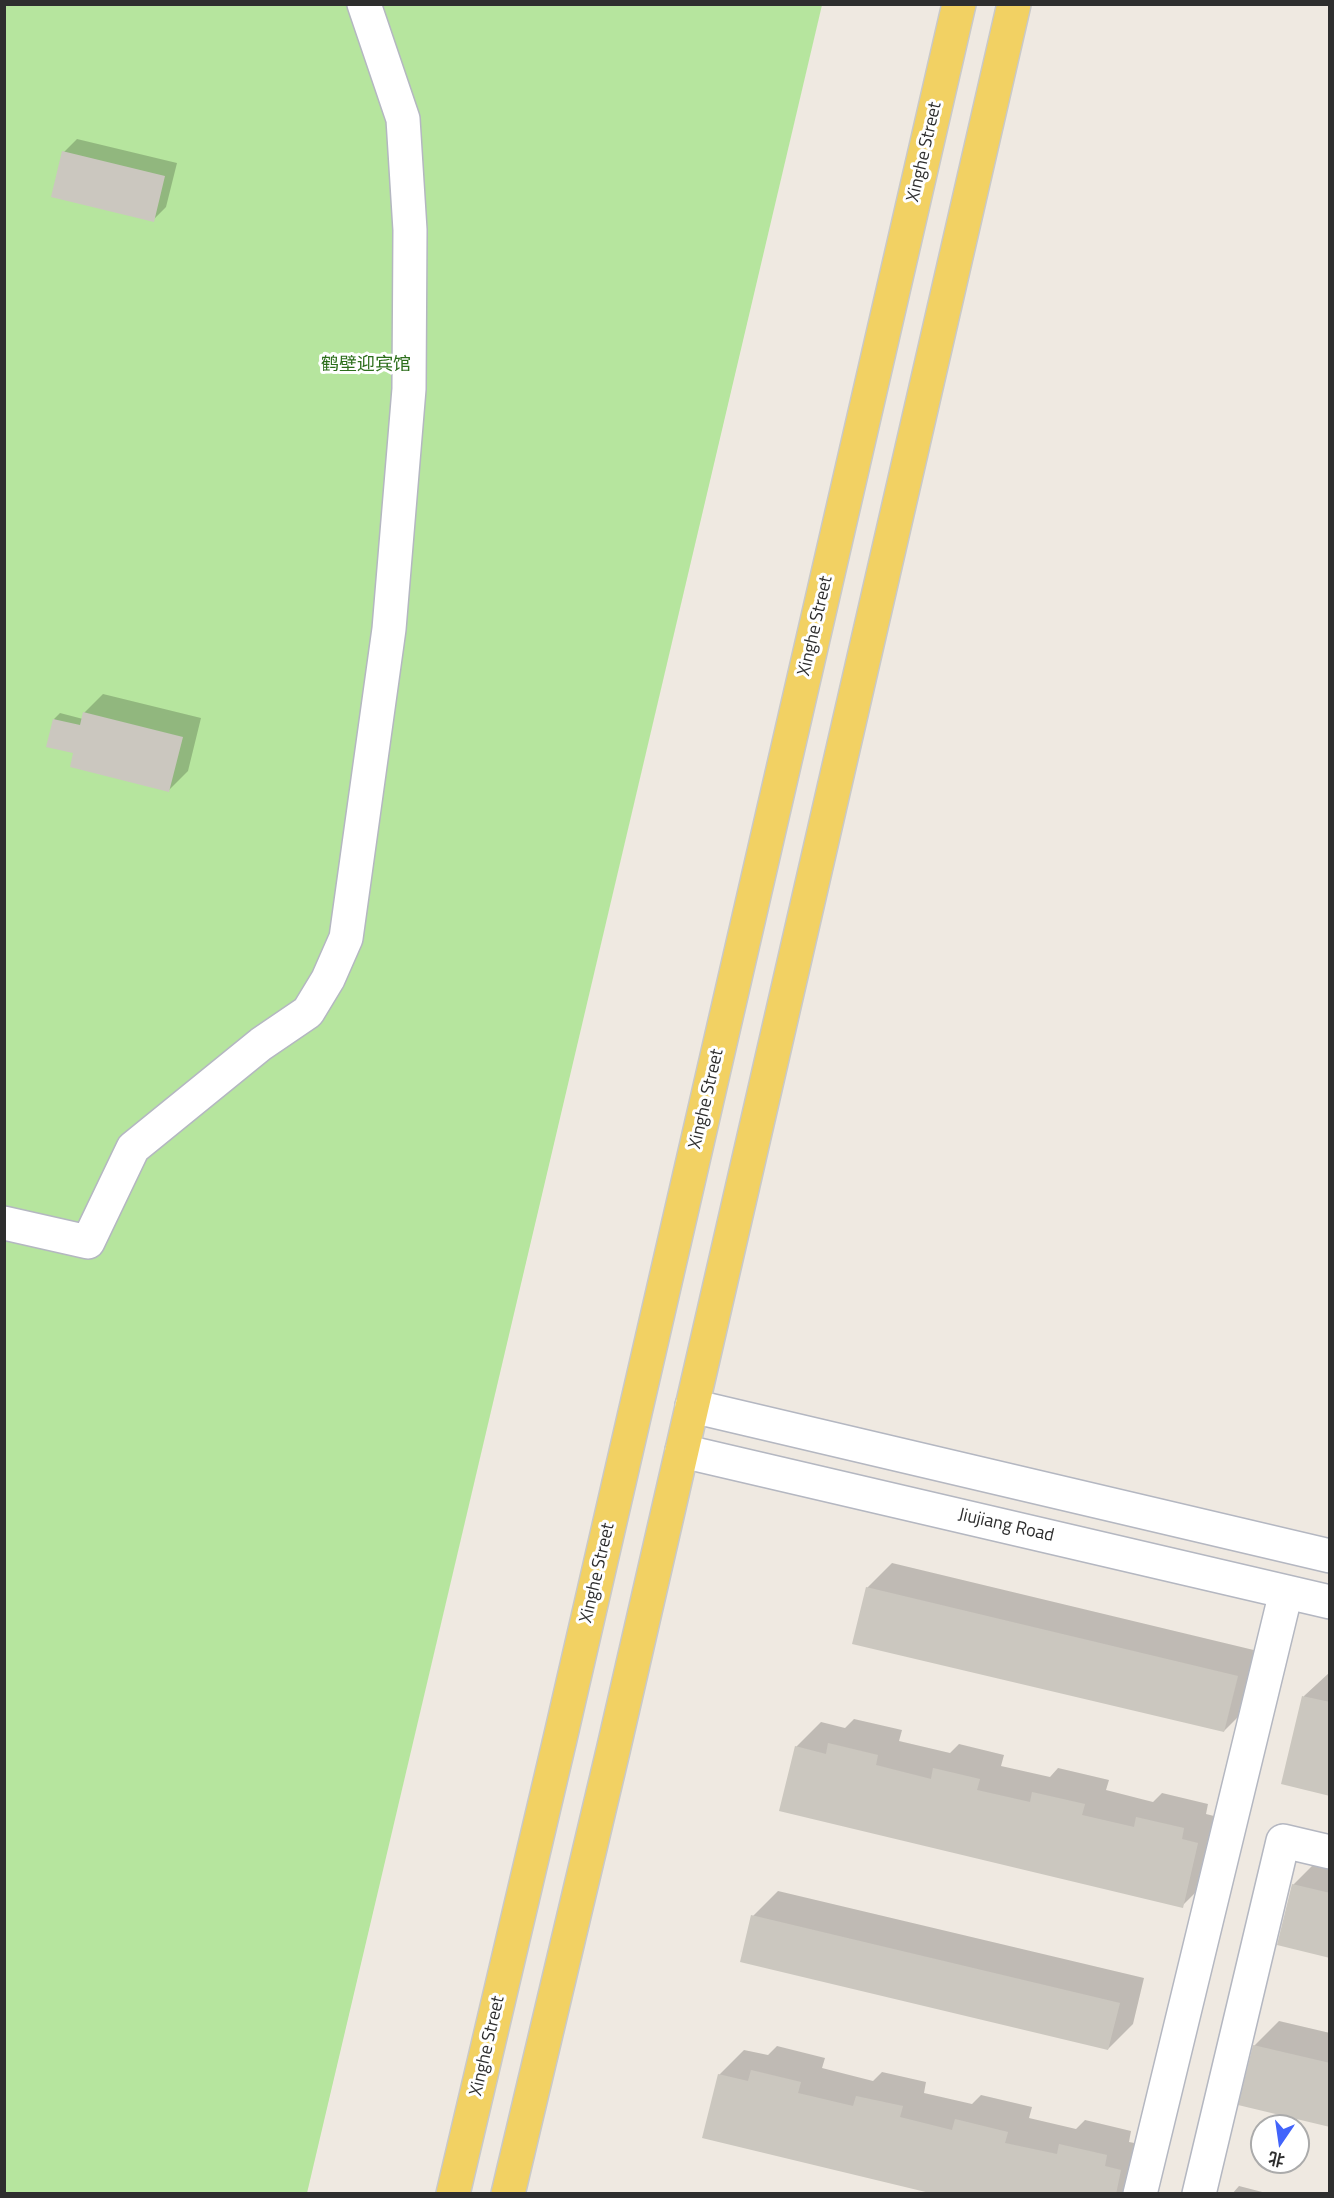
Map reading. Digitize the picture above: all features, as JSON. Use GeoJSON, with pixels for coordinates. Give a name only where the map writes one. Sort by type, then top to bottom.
{"type":"FeatureCollection","features":[{"type":"Feature","properties":{"kind":"main road","name":"Xinghe Street"},"geometry":{"type":"LineString","coordinates":[[453,2193],[566,1715],[959,4]]}},
{"type":"Feature","properties":{"kind":"main road"},"geometry":{"type":"LineString","coordinates":[[508,2193],[682,1451],[1014,4]]}},
{"type":"Feature","properties":{"kind":"street"},"geometry":{"type":"LineString","coordinates":[[4,1223],[88,1242],[133,1148],[261,1044],[308,1012],[328,979],[346,938],[388,629],[409,388],[410,230],[403,119],[364,4]]}},
{"type":"Feature","properties":{"kind":"street"},"geometry":{"type":"LineString","coordinates":[[692,1406],[1329,1556]]}},
{"type":"Feature","properties":{"kind":"street","name":"Jiujiang Road"},"geometry":{"type":"LineString","coordinates":[[682,1451],[1329,1602]]}},
{"type":"Feature","properties":{"kind":"street"},"geometry":{"type":"LineString","coordinates":[[1140,2193],[1286,1592]]}},
{"type":"Feature","properties":{"kind":"street"},"geometry":{"type":"LineString","coordinates":[[1199,2193],[1283,1841],[1329,1852]]}},
{"type":"Feature","properties":{"kind":"green space","name":"鹤壁迎宾馆"},"geometry":{"type":"Polygon","coordinates":[[[5,5],[822,5],[307,2193],[5,2194],[5,5]]]}},
{"type":"Feature","properties":{"kind":"building"},"geometry":{"type":"Polygon","coordinates":[[[62,151],[165,176],[154,222],[51,197],[62,151]]]}},
{"type":"Feature","properties":{"kind":"building"},"geometry":{"type":"Polygon","coordinates":[[[83,712],[183,737],[169,792],[70,767],[73,753],[46,747],[53,719],[80,725],[83,712]]]}},
{"type":"Feature","properties":{"kind":"building"},"geometry":{"type":"Polygon","coordinates":[[[866,1587],[1238,1676],[1224,1732],[852,1644],[866,1587]]]}},
{"type":"Feature","properties":{"kind":"building"},"geometry":{"type":"Polygon","coordinates":[[[1302,1696],[1330,1702],[1330,1796],[1281,1784],[1302,1696]]]}},
{"type":"Feature","properties":{"kind":"building"},"geometry":{"type":"Polygon","coordinates":[[[828,1743],[878,1755],[876,1765],[931,1779],[933,1768],[980,1779],[977,1790],[1030,1802],[1032,1792],[1085,1804],[1082,1815],[1134,1827],[1136,1817],[1184,1828],[1182,1839],[1198,1843],[1183,1908],[779,1811],[795,1746],[826,1754],[828,1743]]]}},
{"type":"Feature","properties":{"kind":"building"},"geometry":{"type":"Polygon","coordinates":[[[1292,1884],[1330,1893],[1330,1958],[1277,1945],[1292,1884]]]}},
{"type":"Feature","properties":{"kind":"building"},"geometry":{"type":"Polygon","coordinates":[[[751,1915],[1120,2003],[1108,2050],[740,1962],[751,1915]]]}},
{"type":"Feature","properties":{"kind":"building"},"geometry":{"type":"Polygon","coordinates":[[[1253,2045],[1330,2063],[1330,2127],[1310,2122],[1310,2114],[1276,2114],[1238,2105],[1253,2045]]]}},
{"type":"Feature","properties":{"kind":"building"},"geometry":{"type":"Polygon","coordinates":[[[751,2070],[801,2082],[798,2093],[853,2106],[856,2096],[903,2106],[900,2117],[952,2130],[955,2119],[1008,2132],[1005,2143],[1057,2154],[1059,2144],[1107,2155],[1105,2166],[1121,2170],[1116,2194],[934,2194],[702,2138],[718,2074],[748,2081],[751,2070]]]}}]}
